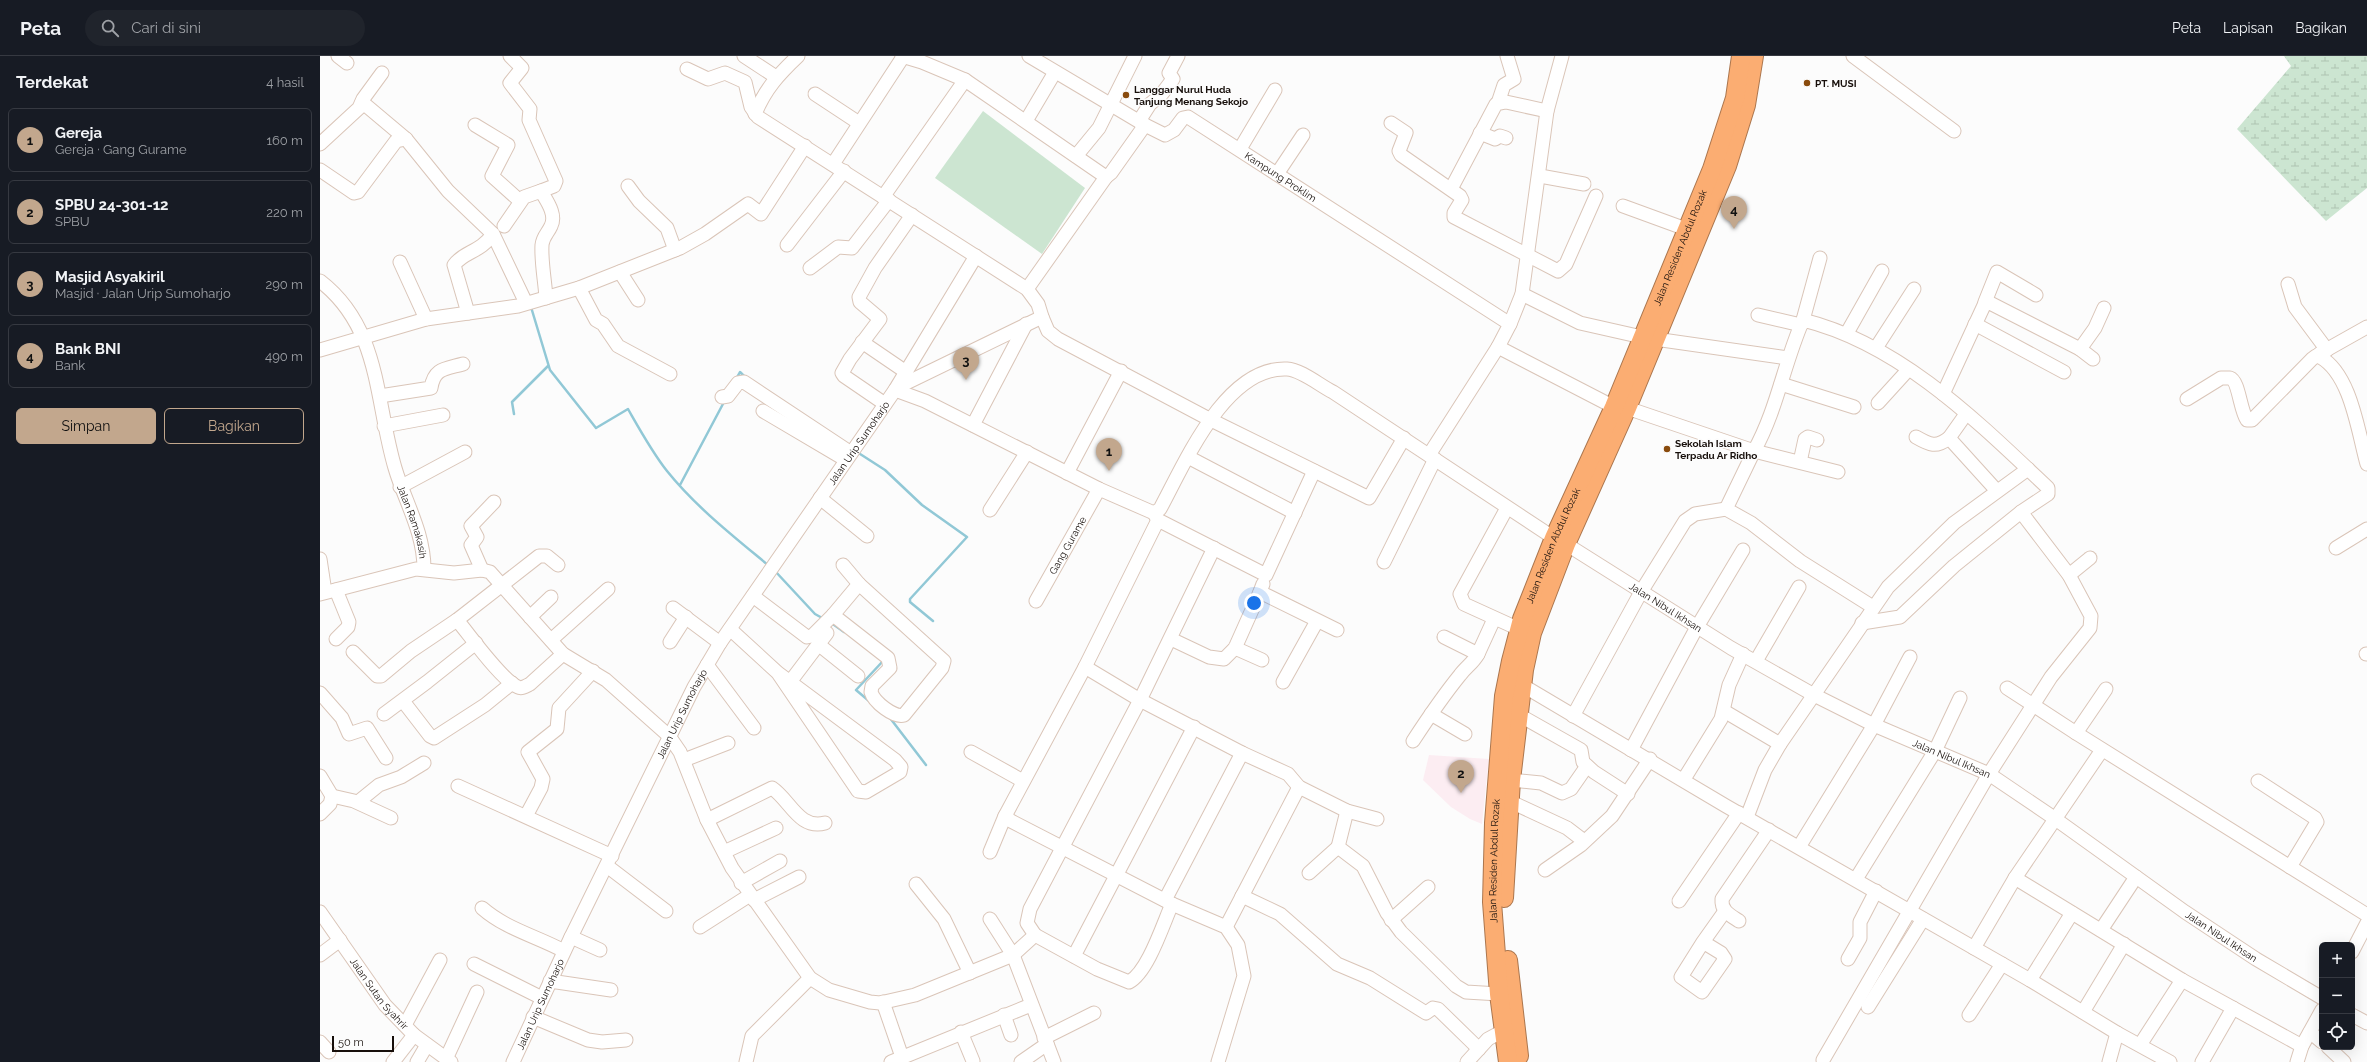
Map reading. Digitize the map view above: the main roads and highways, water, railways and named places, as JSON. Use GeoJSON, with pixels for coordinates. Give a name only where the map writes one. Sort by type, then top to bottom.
{"type":"FeatureCollection","features":[{"type":"Feature","properties":{"kind":"highway","name":"Jalan Residen Abdul Rozak"},"geometry":{"type":"LineString","coordinates":[[1508,1062],[1499,994],[1492,902],[1494,823],[1504,696],[1518,629],[1621,408],[1648,338],[1686,229],[1712,169],[1735,98],[1741,56]]}},
{"type":"Feature","properties":{"kind":"highway","name":"Jalan Residen Abdul Rozak"},"geometry":{"type":"LineString","coordinates":[[1648,338],[1739,132],[1748,96],[1754,56]]}},
{"type":"Feature","properties":{"kind":"highway","name":"Jalan Residen Abdul Rozak"},"geometry":{"type":"LineString","coordinates":[[1520,1062],[1504,908],[1509,801],[1522,685],[1532,634],[1560,541]]}},
{"type":"Feature","properties":{"kind":"waterway"},"geometry":{"type":"LineString","coordinates":[[531,307],[550,370],[596,428],[628,409],[646,441],[678,484],[715,521],[768,565]]}},
{"type":"Feature","properties":{"kind":"waterway"},"geometry":{"type":"LineString","coordinates":[[514,414],[512,402],[548,366]]}},
{"type":"Feature","properties":{"kind":"waterway"},"geometry":{"type":"LineString","coordinates":[[736,379],[740,372],[745,377]]}},
{"type":"Feature","properties":{"kind":"waterway"},"geometry":{"type":"LineString","coordinates":[[680,485],[724,402]]}},
{"type":"Feature","properties":{"kind":"waterway"},"geometry":{"type":"LineString","coordinates":[[857,452],[885,470],[922,505],[967,537],[910,599],[910,602],[933,621]]}},
{"type":"Feature","properties":{"kind":"waterway"},"geometry":{"type":"LineString","coordinates":[[775,571],[815,614],[824,619]]}},
{"type":"Feature","properties":{"kind":"waterway"},"geometry":{"type":"LineString","coordinates":[[830,622],[844,632]]}},
{"type":"Feature","properties":{"kind":"waterway"},"geometry":{"type":"LineString","coordinates":[[869,701],[856,690],[883,661]]}},
{"type":"Feature","properties":{"kind":"waterway"},"geometry":{"type":"LineString","coordinates":[[890,718],[926,765]]}},
{"type":"Feature","properties":{"kind":"place","name":"PT. MUSI"},"geometry":{"type":"Point","coordinates":[1807,83]}},
{"type":"Feature","properties":{"kind":"place","name":"Langgar Nurul Huda Tanjung Menang Sekojo"},"geometry":{"type":"Point","coordinates":[1126,95]}},
{"type":"Feature","properties":{"kind":"place","name":"Bank BNI"},"geometry":{"type":"Point","coordinates":[1734,229]}},
{"type":"Feature","properties":{"kind":"place","name":"Masjid Asyakiril"},"geometry":{"type":"Point","coordinates":[966,380]}},
{"type":"Feature","properties":{"kind":"place","name":"Sekolah Islam Terpadu Ar Ridho"},"geometry":{"type":"Point","coordinates":[1667,449]}},
{"type":"Feature","properties":{"kind":"place","name":"Gereja"},"geometry":{"type":"Point","coordinates":[1109,471]}},
{"type":"Feature","properties":{"kind":"place","name":"SPBU 24-301-12"},"geometry":{"type":"Point","coordinates":[1461,793]}}]}
